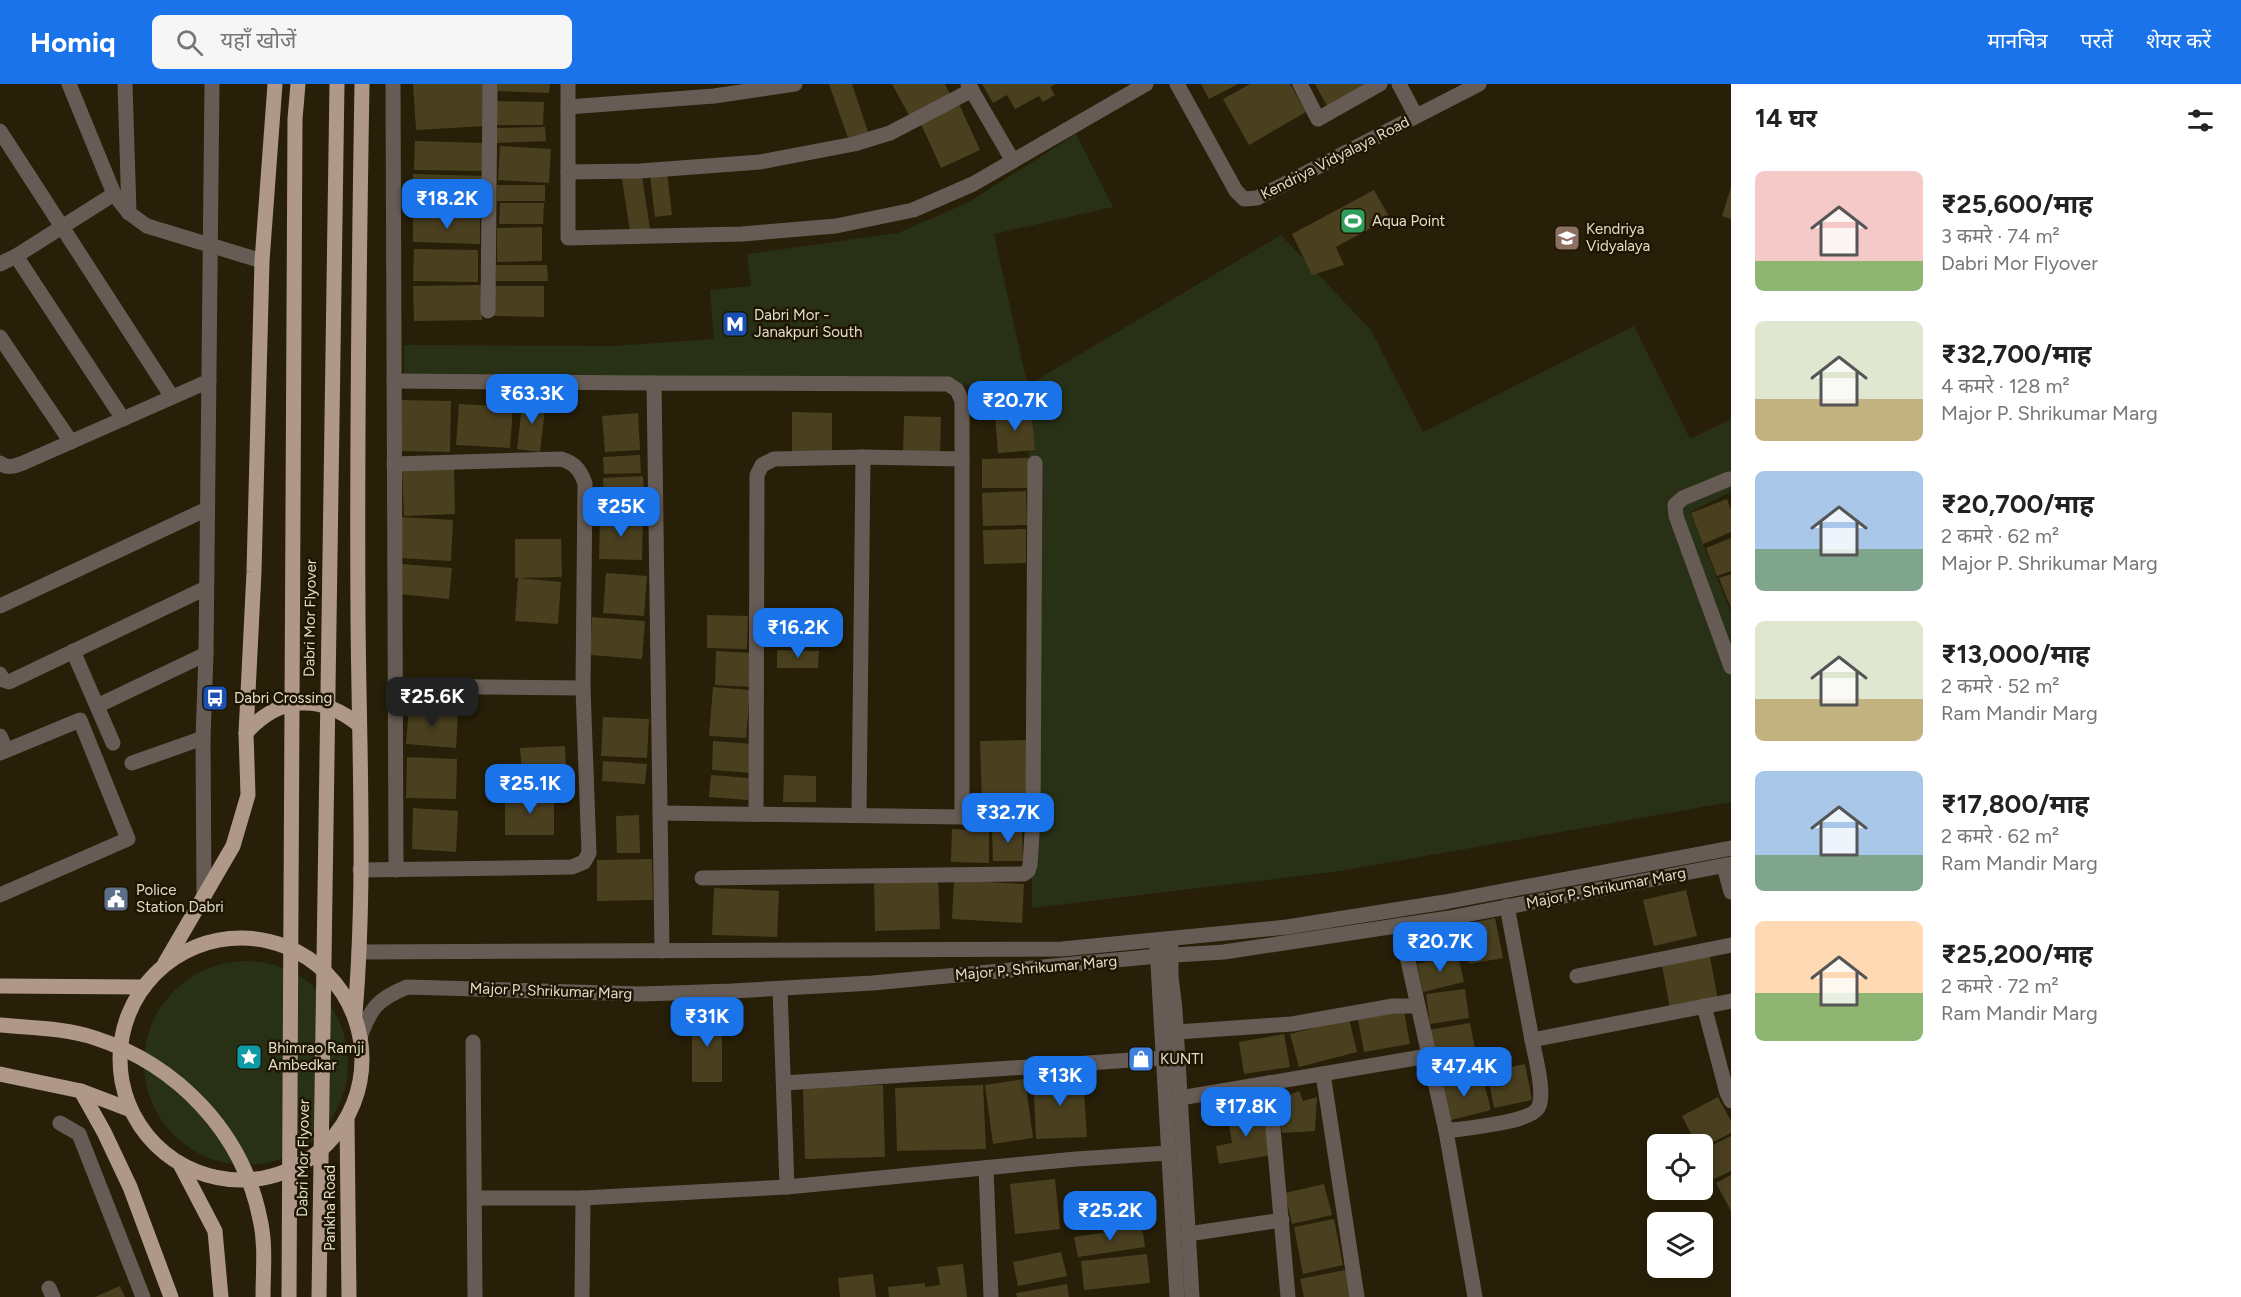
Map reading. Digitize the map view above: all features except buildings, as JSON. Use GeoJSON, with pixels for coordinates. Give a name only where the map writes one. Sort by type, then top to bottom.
{"type":"FeatureCollection","features":[{"type":"Feature","properties":{"kind":"main road"},"geometry":{"type":"LineString","coordinates":[[165,963],[233,846],[248,795],[246,733],[254,572],[262,261],[275,84]]}},
{"type":"Feature","properties":{"kind":"main road","name":"Dabri Mor Flyover"},"geometry":{"type":"LineString","coordinates":[[289,1297],[298,84]]}},
{"type":"Feature","properties":{"kind":"main road","name":"Dabri Mor Flyover"},"geometry":{"type":"LineString","coordinates":[[319,1297],[336,84]]}},
{"type":"Feature","properties":{"kind":"main road"},"geometry":{"type":"LineString","coordinates":[[355,1014],[341,991],[325,972],[305,956],[283,945],[258,939],[234,938],[208,942],[185,951],[150,972],[126,1022],[121,1043],[120,1066],[123,1088],[131,1110],[152,1141],[180,1164],[202,1174],[226,1180],[250,1181],[273,1177],[296,1168],[316,1155],[334,1138],[347,1119],[356,1100],[361,1079],[363,1058],[355,1014],[359,952],[360,870],[357,417],[362,84]]}},
{"type":"Feature","properties":{"kind":"main road"},"geometry":{"type":"LineString","coordinates":[[246,733],[270,712],[300,703],[316,703],[332,707],[359,725]]}},
{"type":"Feature","properties":{"kind":"main road"},"geometry":{"type":"LineString","coordinates":[[0,986],[142,987]]}},
{"type":"Feature","properties":{"kind":"main road"},"geometry":{"type":"LineString","coordinates":[[0,1025],[57,1030],[93,1037],[128,1050],[160,1069],[189,1092],[214,1119],[235,1150],[250,1184],[260,1220],[265,1257],[263,1297]]}},
{"type":"Feature","properties":{"kind":"main road"},"geometry":{"type":"LineString","coordinates":[[0,1074],[81,1091],[131,1110]]}},
{"type":"Feature","properties":{"kind":"main road"},"geometry":{"type":"LineString","coordinates":[[81,1091],[104,1132],[130,1187],[171,1297]]}},
{"type":"Feature","properties":{"kind":"main road","name":"Pankha Road"},"geometry":{"type":"LineString","coordinates":[[347,1119],[349,1297]]}},
{"type":"Feature","properties":{"kind":"main road"},"geometry":{"type":"LineString","coordinates":[[180,1164],[215,1231],[221,1297]]}},
{"type":"Feature","properties":{"kind":"street"},"geometry":{"type":"LineString","coordinates":[[69,84],[114,194],[129,213],[147,226],[262,261]]}},
{"type":"Feature","properties":{"kind":"street"},"geometry":{"type":"LineString","coordinates":[[126,84],[129,213]]}},
{"type":"Feature","properties":{"kind":"street"},"geometry":{"type":"LineString","coordinates":[[204,894],[203,738],[206,654],[212,84]]}},
{"type":"Feature","properties":{"kind":"street"},"geometry":{"type":"LineString","coordinates":[[393,84],[396,870]]}},
{"type":"Feature","properties":{"kind":"street"},"geometry":{"type":"LineString","coordinates":[[488,311],[490,84]]}},
{"type":"Feature","properties":{"kind":"street"},"geometry":{"type":"LineString","coordinates":[[568,84],[568,238],[730,235],[836,225],[913,210],[973,184],[1146,84]]}},
{"type":"Feature","properties":{"kind":"street"},"geometry":{"type":"LineString","coordinates":[[568,107],[714,96],[795,84]]}},
{"type":"Feature","properties":{"kind":"street","name":"Kendriya Vidyalaya Road"},"geometry":{"type":"LineString","coordinates":[[1177,84],[1236,191],[1244,199],[1257,198],[1479,84]]}},
{"type":"Feature","properties":{"kind":"street"},"geometry":{"type":"LineString","coordinates":[[1300,84],[1318,119],[1380,84]]}},
{"type":"Feature","properties":{"kind":"street"},"geometry":{"type":"LineString","coordinates":[[1399,84],[1416,116]]}},
{"type":"Feature","properties":{"kind":"street"},"geometry":{"type":"LineString","coordinates":[[568,172],[640,171],[760,162],[854,144],[890,133],[970,87],[1013,161]]}},
{"type":"Feature","properties":{"kind":"street"},"geometry":{"type":"LineString","coordinates":[[0,130],[172,397]]}},
{"type":"Feature","properties":{"kind":"street"},"geometry":{"type":"LineString","coordinates":[[0,264],[114,194]]}},
{"type":"Feature","properties":{"kind":"street"},"geometry":{"type":"LineString","coordinates":[[16,256],[123,419]]}},
{"type":"Feature","properties":{"kind":"street"},"geometry":{"type":"LineString","coordinates":[[0,337],[71,442]]}},
{"type":"Feature","properties":{"kind":"street"},"geometry":{"type":"LineString","coordinates":[[0,463],[4,466],[23,464],[209,381]]}},
{"type":"Feature","properties":{"kind":"street"},"geometry":{"type":"LineString","coordinates":[[394,381],[948,384],[957,390],[962,401],[962,817]]}},
{"type":"Feature","properties":{"kind":"street"},"geometry":{"type":"LineString","coordinates":[[654,383],[662,951]]}},
{"type":"Feature","properties":{"kind":"street"},"geometry":{"type":"LineString","coordinates":[[756,814],[757,475],[762,465],[774,459],[863,457],[962,459]]}},
{"type":"Feature","properties":{"kind":"street"},"geometry":{"type":"LineString","coordinates":[[859,815],[863,457]]}},
{"type":"Feature","properties":{"kind":"street"},"geometry":{"type":"LineString","coordinates":[[360,870],[572,867],[584,862],[589,853],[583,688],[585,483],[580,470],[571,462],[561,459],[394,464]]}},
{"type":"Feature","properties":{"kind":"street"},"geometry":{"type":"LineString","coordinates":[[702,878],[1024,874],[1028,871],[1033,818],[1035,463]]}},
{"type":"Feature","properties":{"kind":"street"},"geometry":{"type":"LineString","coordinates":[[1730,480],[1683,498],[1675,505],[1676,516],[1731,667]]}},
{"type":"Feature","properties":{"kind":"street"},"geometry":{"type":"LineString","coordinates":[[0,606],[207,509]]}},
{"type":"Feature","properties":{"kind":"street"},"geometry":{"type":"LineString","coordinates":[[0,674],[3,680],[9,682],[206,588]]}},
{"type":"Feature","properties":{"kind":"street"},"geometry":{"type":"LineString","coordinates":[[73,651],[113,743]]}},
{"type":"Feature","properties":{"kind":"street"},"geometry":{"type":"LineString","coordinates":[[97,706],[206,654]]}},
{"type":"Feature","properties":{"kind":"street"},"geometry":{"type":"LineString","coordinates":[[395,686],[583,688]]}},
{"type":"Feature","properties":{"kind":"street"},"geometry":{"type":"LineString","coordinates":[[0,895],[128,839],[80,720],[2,746]]}},
{"type":"Feature","properties":{"kind":"street"},"geometry":{"type":"LineString","coordinates":[[132,764],[203,738]]}},
{"type":"Feature","properties":{"kind":"street"},"geometry":{"type":"LineString","coordinates":[[660,813],[1033,818]]}},
{"type":"Feature","properties":{"kind":"street","name":"Major P. Shrikumar Marg"},"geometry":{"type":"LineString","coordinates":[[359,952],[1062,949],[1277,928],[1377,913],[1731,848]]}},
{"type":"Feature","properties":{"kind":"street"},"geometry":{"type":"LineString","coordinates":[[1727,865],[1731,892]]}},
{"type":"Feature","properties":{"kind":"street","name":"Major P. Shrikumar Marg"},"geometry":{"type":"LineString","coordinates":[[360,1037],[367,1018],[382,999],[407,987],[641,994],[780,989],[1224,952],[1400,925],[1727,865]]}},
{"type":"Feature","properties":{"kind":"street"},"geometry":{"type":"LineString","coordinates":[[1446,1131],[1515,1121],[1530,1117],[1539,1107],[1541,1092],[1507,906]]}},
{"type":"Feature","properties":{"kind":"street"},"geometry":{"type":"LineString","coordinates":[[1400,925],[1446,1131],[1475,1297]]}},
{"type":"Feature","properties":{"kind":"street"},"geometry":{"type":"LineString","coordinates":[[1163,939],[1165,956],[1162,1058],[1177,1297]]}},
{"type":"Feature","properties":{"kind":"street"},"geometry":{"type":"LineString","coordinates":[[1577,975],[1731,945]]}},
{"type":"Feature","properties":{"kind":"street"},"geometry":{"type":"LineString","coordinates":[[1165,956],[1171,977],[1177,1032],[1192,1297]]}},
{"type":"Feature","properties":{"kind":"street"},"geometry":{"type":"LineString","coordinates":[[780,989],[787,1187]]}},
{"type":"Feature","properties":{"kind":"street"},"geometry":{"type":"LineString","coordinates":[[1532,1040],[1731,1001]]}},
{"type":"Feature","properties":{"kind":"street"},"geometry":{"type":"LineString","coordinates":[[1177,1032],[1292,1024],[1394,1006],[1417,1006]]}},
{"type":"Feature","properties":{"kind":"street"},"geometry":{"type":"LineString","coordinates":[[1704,1006],[1728,1083],[1731,1101]]}},
{"type":"Feature","properties":{"kind":"street"},"geometry":{"type":"LineString","coordinates":[[473,1042],[475,1297]]}},
{"type":"Feature","properties":{"kind":"street"},"geometry":{"type":"LineString","coordinates":[[1180,1098],[1428,1056]]}},
{"type":"Feature","properties":{"kind":"street"},"geometry":{"type":"LineString","coordinates":[[784,1083],[1162,1058]]}},
{"type":"Feature","properties":{"kind":"street"},"geometry":{"type":"LineString","coordinates":[[1323,1074],[1357,1297]]}},
{"type":"Feature","properties":{"kind":"street"},"geometry":{"type":"LineString","coordinates":[[1269,1083],[1288,1297]]}},
{"type":"Feature","properties":{"kind":"street"},"geometry":{"type":"LineString","coordinates":[[60,1123],[79,1134],[143,1297]]}},
{"type":"Feature","properties":{"kind":"street"},"geometry":{"type":"LineString","coordinates":[[475,1198],[583,1198],[787,1187],[1168,1153]]}},
{"type":"Feature","properties":{"kind":"street"},"geometry":{"type":"LineString","coordinates":[[986,1168],[991,1297]]}},
{"type":"Feature","properties":{"kind":"street"},"geometry":{"type":"LineString","coordinates":[[582,1297],[583,1198]]}},
{"type":"Feature","properties":{"kind":"street"},"geometry":{"type":"LineString","coordinates":[[1188,1234],[1282,1220]]}},
{"type":"Feature","properties":{"kind":"green space"},"geometry":{"type":"Polygon","coordinates":[[[1076,134],[1113,207],[994,234],[1027,383],[913,386],[404,376],[404,345],[613,346],[714,339],[710,290],[751,286],[747,254],[898,233],[969,202],[1076,134]]]}},
{"type":"Feature","properties":{"kind":"green space"},"geometry":{"type":"Polygon","coordinates":[[[1281,235],[1371,330],[1423,432],[1634,326],[1690,439],[1731,419],[1731,492],[1690,512],[1731,612],[1731,802],[1340,871],[1032,908],[1028,385],[1281,235]]]}},
{"type":"Feature","properties":{"kind":"green space"},"geometry":{"type":"Polygon","coordinates":[[[236,961],[256,961],[276,965],[294,973],[311,984],[325,998],[344,1033],[348,1063],[344,1093],[336,1111],[325,1128],[311,1142],[276,1161],[256,1165],[236,1165],[216,1161],[198,1153],[181,1142],[167,1128],[148,1093],[144,1073],[144,1053],[148,1033],[156,1015],[167,998],[181,984],[216,965],[236,961]]]}},
{"type":"Feature","properties":{"kind":"place","name":"Aqua Point"},"geometry":{"type":"Point","coordinates":[1353,221]}},
{"type":"Feature","properties":{"kind":"place","name":"Kendriya Vidyalaya"},"geometry":{"type":"Point","coordinates":[1567,238]}},
{"type":"Feature","properties":{"kind":"place","name":"Dabri Mor - Janakpuri South"},"geometry":{"type":"Point","coordinates":[735,324]}},
{"type":"Feature","properties":{"kind":"place","name":"Dabri Crossing"},"geometry":{"type":"Point","coordinates":[215,698]}},
{"type":"Feature","properties":{"kind":"place","name":"Police Station Dabri"},"geometry":{"type":"Point","coordinates":[116,899]}},
{"type":"Feature","properties":{"kind":"place","name":"Bhimrao Ramji Ambedkar"},"geometry":{"type":"Point","coordinates":[249,1057]}},
{"type":"Feature","properties":{"kind":"place","name":"KUNTI"},"geometry":{"type":"Point","coordinates":[1141,1059]}}]}
